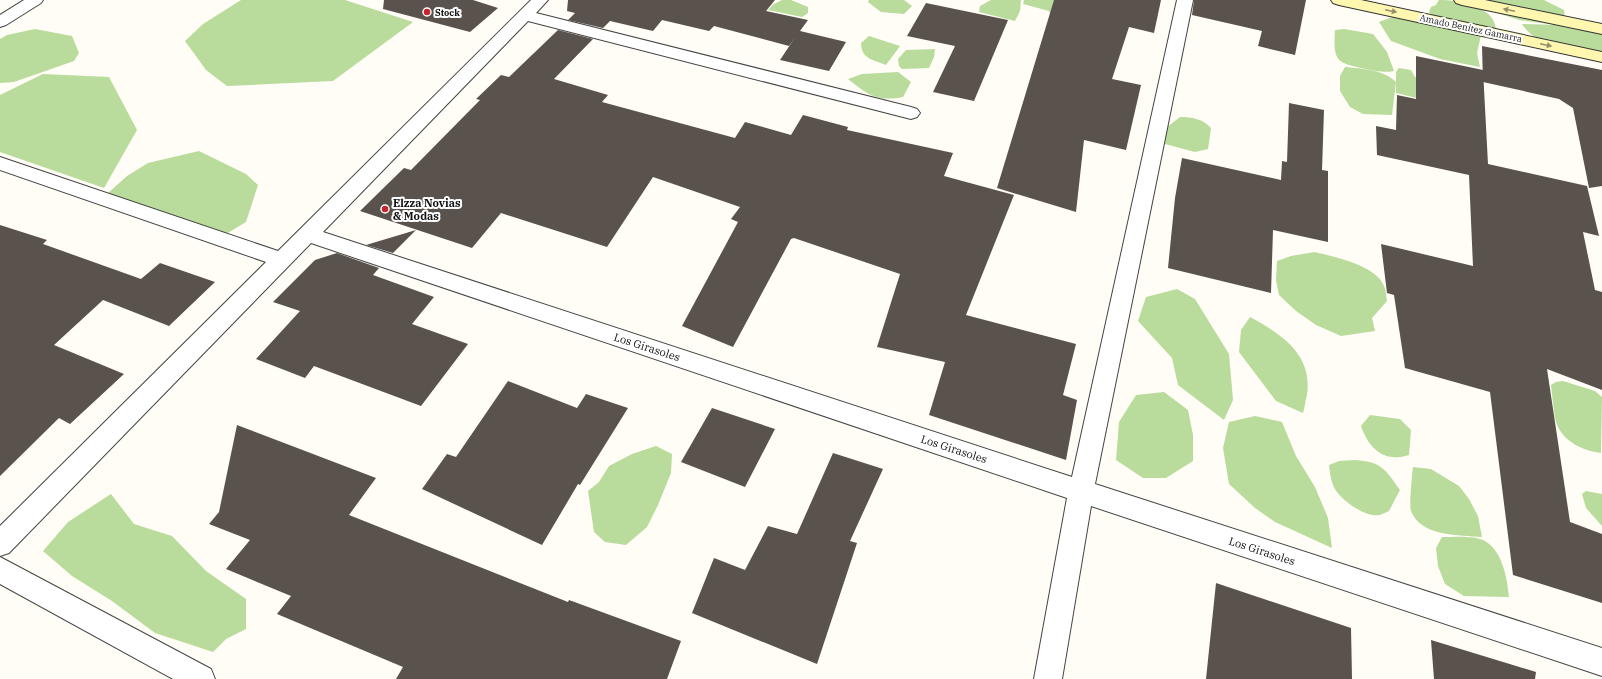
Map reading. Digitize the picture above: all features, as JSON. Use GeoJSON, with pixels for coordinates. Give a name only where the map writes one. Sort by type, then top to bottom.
{"type":"FeatureCollection","features":[{"type":"Feature","properties":{"kind":"main road","name":"Amado Benítez Gamarra"},"geometry":{"type":"LineString","coordinates":[[1339,0],[1602,57]]}},
{"type":"Feature","properties":{"kind":"main road"},"geometry":{"type":"LineString","coordinates":[[1462,0],[1602,29]]}},
{"type":"Feature","properties":{"kind":"street"},"geometry":{"type":"LineString","coordinates":[[0,22],[35,0]]}},
{"type":"Feature","properties":{"kind":"street"},"geometry":{"type":"LineString","coordinates":[[0,544],[540,0]]}},
{"type":"Feature","properties":{"kind":"street"},"geometry":{"type":"LineString","coordinates":[[1048,679],[1081,491],[1185,0]]}},
{"type":"Feature","properties":{"kind":"street"},"geometry":{"type":"LineString","coordinates":[[0,8],[16,12]]}},
{"type":"Feature","properties":{"kind":"street"},"geometry":{"type":"LineString","coordinates":[[524,15],[911,113]]}},
{"type":"Feature","properties":{"kind":"street"},"geometry":{"type":"LineString","coordinates":[[0,163],[282,260]]}},
{"type":"Feature","properties":{"kind":"street","name":"Los Girasoles"},"geometry":{"type":"LineString","coordinates":[[307,234],[1602,662]]}},
{"type":"Feature","properties":{"kind":"street"},"geometry":{"type":"LineString","coordinates":[[0,570],[201,679]]}},
{"type":"Feature","properties":{"kind":"green space"},"geometry":{"type":"Polygon","coordinates":[[[241,0],[345,0],[413,22],[333,81],[227,86],[206,70],[185,41],[203,24],[241,0]]]}},
{"type":"Feature","properties":{"kind":"green space"},"geometry":{"type":"Polygon","coordinates":[[[782,0],[791,0],[808,7],[808,13],[802,17],[768,10],[774,4],[782,0]]]}},
{"type":"Feature","properties":{"kind":"green space"},"geometry":{"type":"Polygon","coordinates":[[[869,0],[904,0],[912,6],[904,14],[881,12],[868,2],[869,0]]]}},
{"type":"Feature","properties":{"kind":"green space"},"geometry":{"type":"Polygon","coordinates":[[[991,0],[1021,0],[1020,11],[1015,21],[979,12],[980,6],[991,0]]]}},
{"type":"Feature","properties":{"kind":"green space"},"geometry":{"type":"Polygon","coordinates":[[[1024,0],[1061,0],[1052,22],[1049,11],[1023,4],[1024,0]]]}},
{"type":"Feature","properties":{"kind":"green space"},"geometry":{"type":"Polygon","coordinates":[[[1439,0],[1466,3],[1483,10],[1494,22],[1496,30],[1436,19],[1429,12],[1431,7],[1436,5],[1439,0]]]}},
{"type":"Feature","properties":{"kind":"green space"},"geometry":{"type":"Polygon","coordinates":[[[1465,0],[1544,0],[1564,10],[1566,27],[1586,28],[1602,33],[1602,56],[1569,50],[1547,43],[1529,32],[1522,24],[1558,25],[1519,20],[1488,10],[1465,0]]]}},
{"type":"Feature","properties":{"kind":"green space"},"geometry":{"type":"Polygon","coordinates":[[[1395,16],[1481,35],[1477,53],[1480,67],[1440,59],[1391,41],[1379,22],[1395,16]]]}},
{"type":"Feature","properties":{"kind":"green space"},"geometry":{"type":"Polygon","coordinates":[[[35,29],[72,36],[79,53],[74,61],[14,82],[0,83],[0,39],[7,35],[35,29]]]}},
{"type":"Feature","properties":{"kind":"green space"},"geometry":{"type":"Polygon","coordinates":[[[1344,29],[1373,34],[1387,52],[1394,71],[1380,72],[1356,67],[1348,65],[1338,59],[1335,48],[1335,30],[1344,29]]]}},
{"type":"Feature","properties":{"kind":"green space"},"geometry":{"type":"Polygon","coordinates":[[[869,36],[900,46],[886,65],[869,58],[863,52],[861,43],[869,36]]]}},
{"type":"Feature","properties":{"kind":"green space"},"geometry":{"type":"Polygon","coordinates":[[[935,49],[934,57],[929,68],[902,69],[899,66],[898,59],[906,50],[935,49]]]}},
{"type":"Feature","properties":{"kind":"green space"},"geometry":{"type":"Polygon","coordinates":[[[1345,67],[1379,72],[1385,74],[1396,82],[1392,115],[1363,114],[1350,107],[1340,91],[1340,76],[1345,67]]]}},
{"type":"Feature","properties":{"kind":"green space"},"geometry":{"type":"Polygon","coordinates":[[[1399,68],[1411,70],[1415,77],[1434,82],[1425,100],[1396,93],[1396,72],[1399,68]]]}},
{"type":"Feature","properties":{"kind":"green space"},"geometry":{"type":"Polygon","coordinates":[[[898,72],[911,82],[903,97],[886,99],[879,98],[867,93],[848,79],[862,74],[898,72]]]}},
{"type":"Feature","properties":{"kind":"green space"},"geometry":{"type":"Polygon","coordinates":[[[43,74],[109,77],[137,130],[104,188],[0,152],[0,95],[43,74]]]}},
{"type":"Feature","properties":{"kind":"green space"},"geometry":{"type":"Polygon","coordinates":[[[1180,117],[1197,119],[1204,122],[1211,128],[1208,149],[1195,152],[1165,144],[1162,131],[1180,117]]]}},
{"type":"Feature","properties":{"kind":"green space"},"geometry":{"type":"Polygon","coordinates":[[[199,151],[246,174],[258,185],[246,222],[226,234],[107,194],[127,176],[148,163],[199,151]]]}},
{"type":"Feature","properties":{"kind":"green space"},"geometry":{"type":"Polygon","coordinates":[[[1315,252],[1343,259],[1364,267],[1380,279],[1385,288],[1387,301],[1372,318],[1375,331],[1341,336],[1316,325],[1296,311],[1279,295],[1276,280],[1277,261],[1291,256],[1315,252]]]}},
{"type":"Feature","properties":{"kind":"green space"},"geometry":{"type":"Polygon","coordinates":[[[1177,289],[1195,299],[1229,354],[1233,400],[1224,420],[1178,385],[1172,358],[1138,321],[1146,297],[1177,289]]]}},
{"type":"Feature","properties":{"kind":"green space"},"geometry":{"type":"Polygon","coordinates":[[[1250,317],[1283,338],[1300,357],[1305,368],[1308,381],[1303,413],[1276,401],[1239,352],[1241,330],[1250,317]]]}},
{"type":"Feature","properties":{"kind":"green space"},"geometry":{"type":"Polygon","coordinates":[[[1563,381],[1595,391],[1602,397],[1601,453],[1587,450],[1574,444],[1563,435],[1559,429],[1555,418],[1551,385],[1556,382],[1563,381]]]}},
{"type":"Feature","properties":{"kind":"green space"},"geometry":{"type":"Polygon","coordinates":[[[1164,392],[1188,410],[1193,435],[1193,461],[1166,478],[1143,478],[1116,460],[1119,422],[1136,395],[1164,392]]]}},
{"type":"Feature","properties":{"kind":"green space"},"geometry":{"type":"Polygon","coordinates":[[[1370,415],[1400,419],[1411,430],[1409,455],[1392,457],[1379,452],[1373,447],[1364,434],[1361,426],[1370,415]]]}},
{"type":"Feature","properties":{"kind":"green space"},"geometry":{"type":"Polygon","coordinates":[[[1255,416],[1282,422],[1296,456],[1315,487],[1328,518],[1332,548],[1275,522],[1255,508],[1229,484],[1223,448],[1229,422],[1255,416]]]}},
{"type":"Feature","properties":{"kind":"green space"},"geometry":{"type":"Polygon","coordinates":[[[656,446],[672,454],[671,473],[647,527],[626,545],[605,542],[594,532],[588,491],[599,482],[609,466],[632,454],[656,446]]]}},
{"type":"Feature","properties":{"kind":"green space"},"geometry":{"type":"Polygon","coordinates":[[[1355,460],[1371,463],[1382,468],[1400,490],[1389,511],[1380,515],[1368,514],[1355,508],[1338,494],[1330,475],[1329,465],[1339,461],[1355,460]]]}},
{"type":"Feature","properties":{"kind":"green space"},"geometry":{"type":"Polygon","coordinates":[[[1413,467],[1431,469],[1459,486],[1469,499],[1478,516],[1482,537],[1442,533],[1423,526],[1416,520],[1410,508],[1413,467]]]}},
{"type":"Feature","properties":{"kind":"green space"},"geometry":{"type":"Polygon","coordinates":[[[1586,491],[1602,494],[1602,526],[1586,508],[1582,494],[1586,491]]]}},
{"type":"Feature","properties":{"kind":"green space"},"geometry":{"type":"Polygon","coordinates":[[[111,494],[134,524],[172,536],[206,571],[246,599],[246,629],[226,639],[213,652],[155,633],[112,601],[72,576],[43,551],[68,522],[111,494]]]}},
{"type":"Feature","properties":{"kind":"green space"},"geometry":{"type":"Polygon","coordinates":[[[1442,537],[1481,539],[1491,546],[1496,552],[1503,566],[1509,597],[1464,596],[1445,584],[1438,566],[1436,548],[1442,537]]]}},
{"type":"Feature","properties":{"kind":"building"},"geometry":{"type":"Polygon","coordinates":[[[384,0],[473,0],[498,8],[470,32],[383,9],[384,0]]]}},
{"type":"Feature","properties":{"kind":"building"},"geometry":{"type":"Polygon","coordinates":[[[568,0],[775,0],[766,11],[808,20],[800,31],[846,42],[829,71],[780,60],[796,36],[789,46],[714,26],[709,31],[662,20],[653,31],[610,21],[603,28],[568,20],[575,13],[567,11],[568,0]]]}},
{"type":"Feature","properties":{"kind":"building"},"geometry":{"type":"Polygon","coordinates":[[[1054,0],[1161,0],[1154,33],[1129,27],[1112,79],[1141,85],[1126,150],[1084,140],[1076,212],[997,188],[1054,0]]]}},
{"type":"Feature","properties":{"kind":"building"},"geometry":{"type":"Polygon","coordinates":[[[1194,0],[1306,0],[1295,55],[1258,46],[1262,31],[1192,15],[1194,0]]]}},
{"type":"Feature","properties":{"kind":"building"},"geometry":{"type":"Polygon","coordinates":[[[926,3],[1008,20],[974,101],[933,92],[955,46],[907,36],[926,3]]]}},
{"type":"Feature","properties":{"kind":"building"},"geometry":{"type":"Polygon","coordinates":[[[558,30],[593,39],[554,79],[608,95],[602,102],[735,138],[745,122],[791,135],[803,115],[848,127],[847,130],[953,153],[944,176],[1014,195],[966,315],[1076,344],[1063,395],[1077,400],[1066,460],[929,415],[945,362],[877,347],[900,274],[794,238],[791,239],[733,347],[682,326],[738,222],[731,219],[740,207],[653,177],[607,247],[501,213],[472,248],[360,211],[404,168],[411,170],[480,100],[476,99],[501,75],[509,77],[558,30]]]}},
{"type":"Feature","properties":{"kind":"building"},"geometry":{"type":"Polygon","coordinates":[[[1482,46],[1602,70],[1602,186],[1589,188],[1573,108],[1559,99],[1483,82],[1482,46]]]}},
{"type":"Feature","properties":{"kind":"building"},"geometry":{"type":"Polygon","coordinates":[[[1416,56],[1483,70],[1488,164],[1587,186],[1599,236],[1583,232],[1595,290],[1602,292],[1602,390],[1547,369],[1570,522],[1602,534],[1602,603],[1513,575],[1490,392],[1405,368],[1394,295],[1387,293],[1381,244],[1473,266],[1469,175],[1377,155],[1376,126],[1396,130],[1397,95],[1416,99],[1416,56]]]}},
{"type":"Feature","properties":{"kind":"building"},"geometry":{"type":"Polygon","coordinates":[[[1289,103],[1324,110],[1322,170],[1328,171],[1328,242],[1273,230],[1271,293],[1168,268],[1175,198],[1182,158],[1281,180],[1282,161],[1287,162],[1289,103]]]}},
{"type":"Feature","properties":{"kind":"building"},"geometry":{"type":"Polygon","coordinates":[[[0,225],[47,240],[43,244],[141,279],[160,263],[215,282],[169,326],[103,300],[54,345],[124,374],[70,424],[59,418],[0,476],[0,225]]]}},
{"type":"Feature","properties":{"kind":"building"},"geometry":{"type":"Polygon","coordinates":[[[416,230],[393,253],[366,245],[416,230]]]}},
{"type":"Feature","properties":{"kind":"building"},"geometry":{"type":"Polygon","coordinates":[[[337,253],[379,268],[373,275],[434,297],[412,324],[468,344],[421,406],[314,366],[305,378],[256,359],[300,311],[273,302],[315,260],[337,253]]]}},
{"type":"Feature","properties":{"kind":"building"},"geometry":{"type":"Polygon","coordinates":[[[508,381],[577,408],[586,394],[628,408],[580,485],[578,484],[542,545],[422,489],[447,454],[456,457],[508,381]]]}},
{"type":"Feature","properties":{"kind":"building"},"geometry":{"type":"Polygon","coordinates":[[[712,408],[775,429],[745,487],[681,462],[712,408]]]}},
{"type":"Feature","properties":{"kind":"building"},"geometry":{"type":"Polygon","coordinates":[[[237,425],[376,478],[349,515],[568,602],[569,600],[681,641],[667,679],[396,679],[403,667],[277,614],[291,596],[226,569],[250,540],[209,524],[219,512],[237,425]]]}},
{"type":"Feature","properties":{"kind":"building"},"geometry":{"type":"Polygon","coordinates":[[[833,453],[883,469],[850,541],[857,543],[817,664],[692,613],[714,558],[745,570],[768,526],[797,534],[833,453]]]}},
{"type":"Feature","properties":{"kind":"building"},"geometry":{"type":"Polygon","coordinates":[[[1216,583],[1351,628],[1352,679],[1206,679],[1216,583]]]}},
{"type":"Feature","properties":{"kind":"building"},"geometry":{"type":"Polygon","coordinates":[[[1431,640],[1536,672],[1535,679],[1434,679],[1431,640]]]}},
{"type":"Feature","properties":{"kind":"place","name":"Stock"},"geometry":{"type":"Point","coordinates":[427,12]}},
{"type":"Feature","properties":{"kind":"place","name":"Elzza Novias & Modas"},"geometry":{"type":"Point","coordinates":[385,209]}}]}
